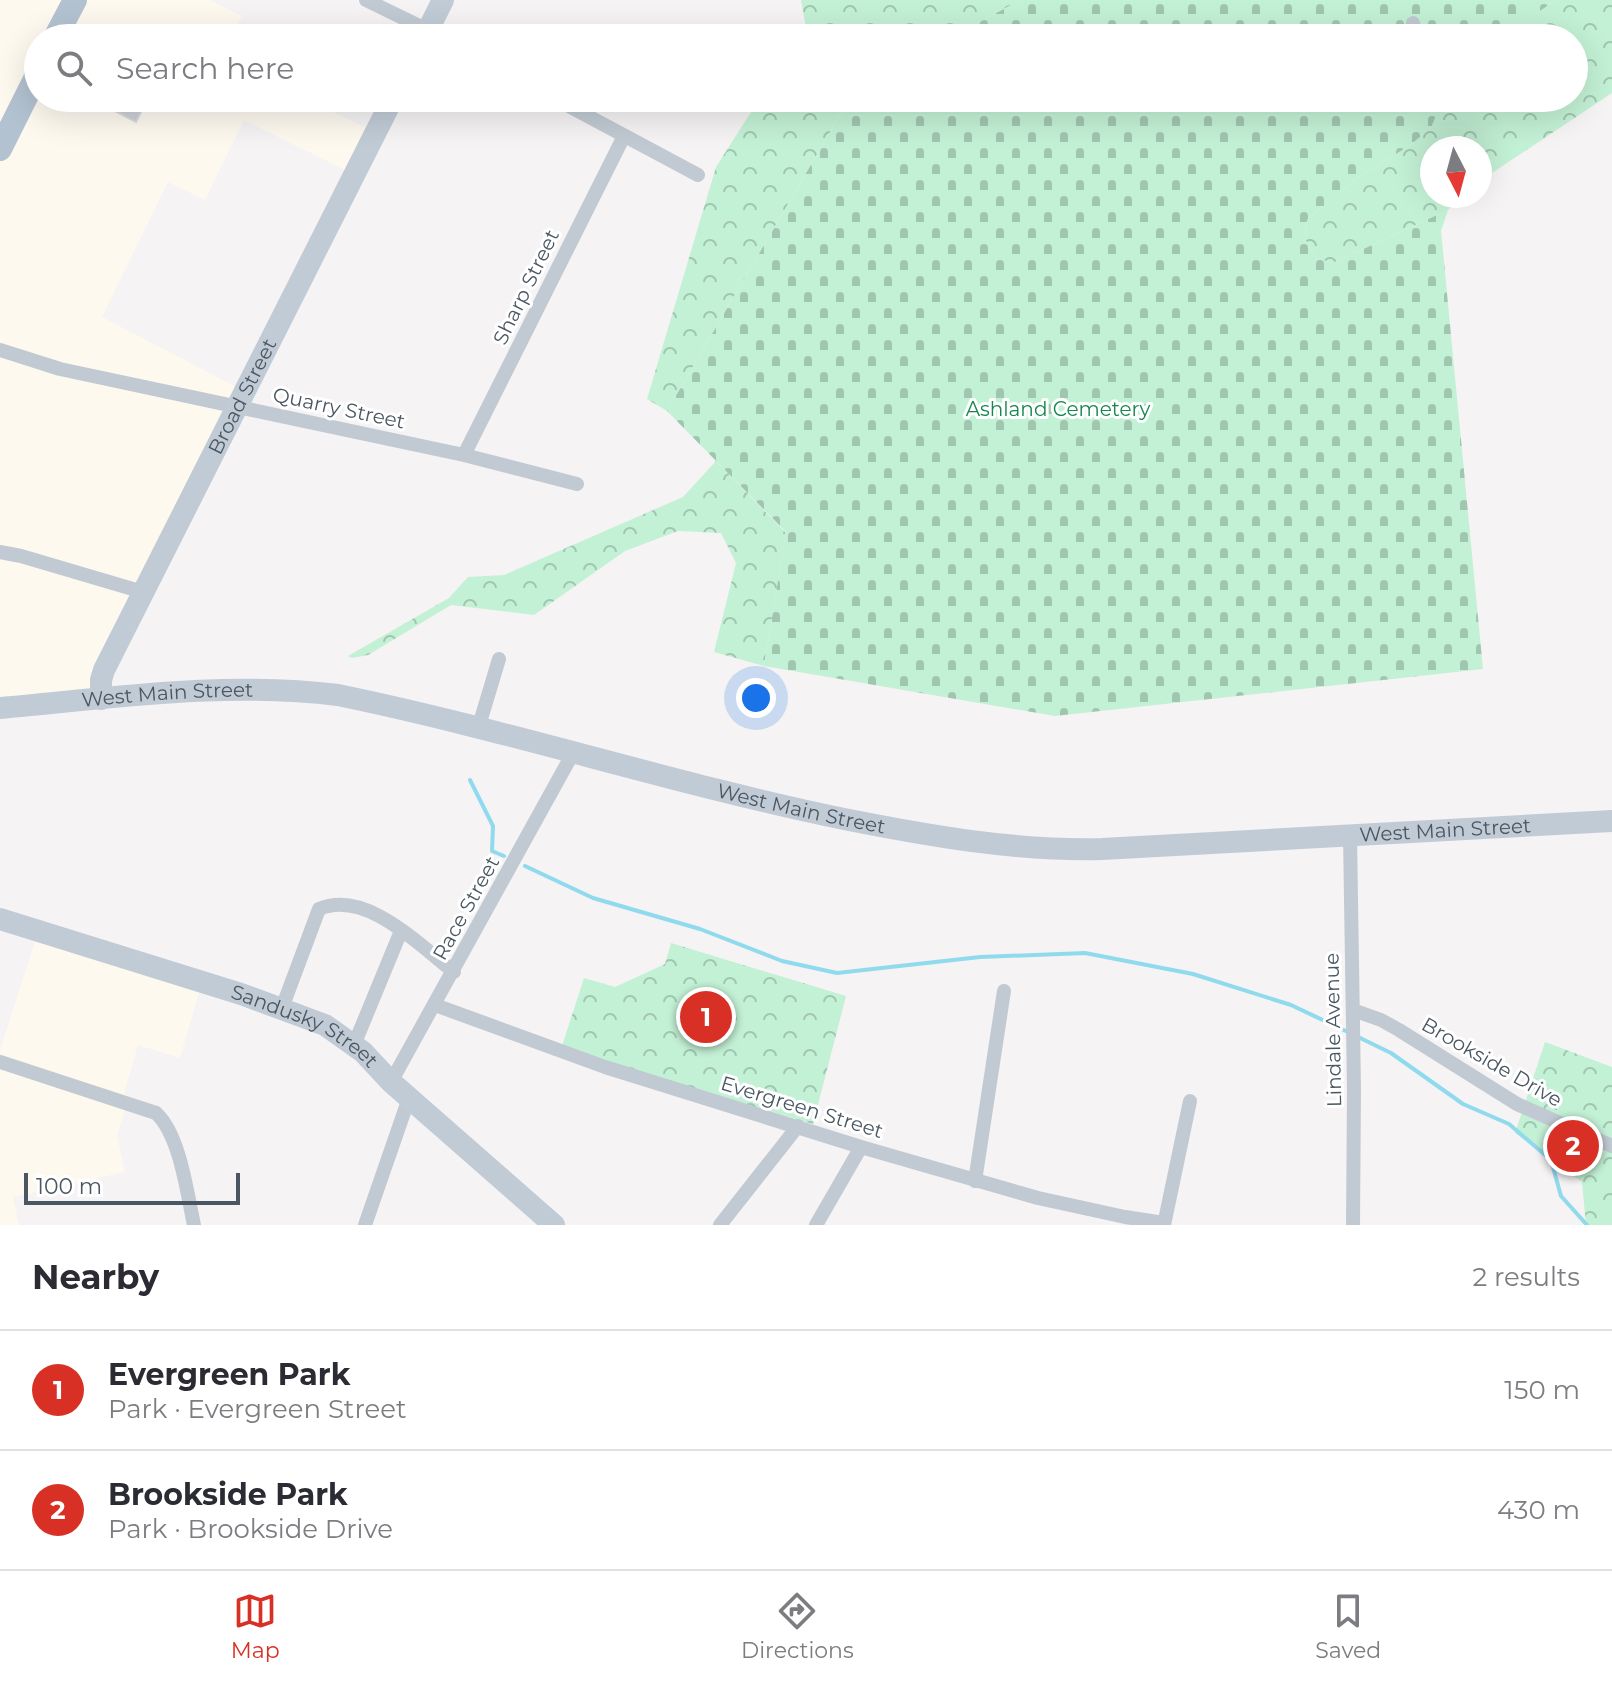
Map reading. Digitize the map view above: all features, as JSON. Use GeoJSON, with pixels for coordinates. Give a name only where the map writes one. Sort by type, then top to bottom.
{"type":"FeatureCollection","features":[{"type":"Feature","properties":{"kind":"main road"},"geometry":{"type":"LineString","coordinates":[[62,24],[75,0]]}},
{"type":"Feature","properties":{"kind":"main road"},"geometry":{"type":"LineString","coordinates":[[0,149],[24,101]]}},
{"type":"Feature","properties":{"kind":"street"},"geometry":{"type":"LineString","coordinates":[[366,0],[411,24]]}},
{"type":"Feature","properties":{"kind":"street"},"geometry":{"type":"LineString","coordinates":[[435,24],[443,0]]}},
{"type":"Feature","properties":{"kind":"street","name":"Broad Street"},"geometry":{"type":"LineString","coordinates":[[101,699],[104,670],[386,112]]}},
{"type":"Feature","properties":{"kind":"street"},"geometry":{"type":"LineString","coordinates":[[580,112],[698,175]]}},
{"type":"Feature","properties":{"kind":"street","name":"Sharp Street"},"geometry":{"type":"LineString","coordinates":[[464,455],[624,136]]}},
{"type":"Feature","properties":{"kind":"street","name":"Quarry Street"},"geometry":{"type":"LineString","coordinates":[[0,350],[60,369],[464,455],[577,484]]}},
{"type":"Feature","properties":{"kind":"street"},"geometry":{"type":"LineString","coordinates":[[0,552],[143,592]]}},
{"type":"Feature","properties":{"kind":"street"},"geometry":{"type":"LineString","coordinates":[[478,729],[499,659]]}},
{"type":"Feature","properties":{"kind":"street","name":"West Main Street"},"geometry":{"type":"LineString","coordinates":[[0,708],[239,690],[316,692],[380,704],[762,802],[911,832],[999,845],[1065,850],[1612,821]]}},
{"type":"Feature","properties":{"kind":"street","name":"Race Street"},"geometry":{"type":"LineString","coordinates":[[391,1082],[573,753]]}},
{"type":"Feature","properties":{"kind":"street","name":"Lindale Avenue"},"geometry":{"type":"LineString","coordinates":[[1350,835],[1353,1225]]}},
{"type":"Feature","properties":{"kind":"street"},"geometry":{"type":"LineString","coordinates":[[282,1008],[319,909],[337,903],[375,913],[454,972]]}},
{"type":"Feature","properties":{"kind":"street","name":"Sandusky Street"},"geometry":{"type":"LineString","coordinates":[[0,919],[282,1008],[325,1025],[354,1045],[546,1222]]}},
{"type":"Feature","properties":{"kind":"street"},"geometry":{"type":"LineString","coordinates":[[354,1045],[401,931]]}},
{"type":"Feature","properties":{"kind":"street"},"geometry":{"type":"LineString","coordinates":[[975,1181],[1004,991]]}},
{"type":"Feature","properties":{"kind":"street","name":"Evergreen Street"},"geometry":{"type":"LineString","coordinates":[[435,1005],[605,1067],[861,1147],[1076,1208],[1164,1224]]}},
{"type":"Feature","properties":{"kind":"street","name":"Brookside Drive"},"geometry":{"type":"LineString","coordinates":[[1353,1014],[1381,1020],[1517,1104],[1612,1146]]}},
{"type":"Feature","properties":{"kind":"street"},"geometry":{"type":"LineString","coordinates":[[0,1062],[156,1113],[168,1126],[194,1225]]}},
{"type":"Feature","properties":{"kind":"street"},"geometry":{"type":"LineString","coordinates":[[365,1225],[409,1098]]}},
{"type":"Feature","properties":{"kind":"street"},"geometry":{"type":"LineString","coordinates":[[1164,1224],[1190,1101]]}},
{"type":"Feature","properties":{"kind":"street"},"geometry":{"type":"LineString","coordinates":[[720,1225],[798,1126]]}},
{"type":"Feature","properties":{"kind":"street"},"geometry":{"type":"LineString","coordinates":[[816,1225],[861,1147]]}},
{"type":"Feature","properties":{"kind":"shaded area"},"geometry":{"type":"Polygon","coordinates":[[[0,0],[210,0],[242,16],[238,24],[24,24],[24,112],[333,112],[366,128],[345,170],[244,120],[205,200],[168,182],[102,317],[244,391],[91,706],[0,714],[0,0]]]}},
{"type":"Feature","properties":{"kind":"shaded area"},"geometry":{"type":"Polygon","coordinates":[[[40,926],[203,979],[180,1058],[138,1045],[124,1094],[129,1096],[117,1136],[125,1172],[13,1197],[19,1225],[0,1225],[0,1050],[40,926]]]}},
{"type":"Feature","properties":{"kind":"green space"},"geometry":{"type":"Polygon","coordinates":[[[801,0],[1021,0],[976,24],[805,24],[801,0]]]}},
{"type":"Feature","properties":{"kind":"green space"},"geometry":{"type":"Polygon","coordinates":[[[1021,0],[1556,0],[1521,24],[976,24],[1021,0]]]}},
{"type":"Feature","properties":{"kind":"green space"},"geometry":{"type":"Polygon","coordinates":[[[1556,0],[1612,0],[1612,93],[1588,109],[1588,24],[1521,24],[1556,0]]]}},
{"type":"Feature","properties":{"kind":"green space"},"geometry":{"type":"Polygon","coordinates":[[[751,112],[842,112],[667,411],[647,399],[716,167],[751,112]]]}},
{"type":"Feature","properties":{"kind":"green space","name":"Ashland Cemetery"},"geometry":{"type":"Polygon","coordinates":[[[842,112],[1437,112],[1431,128],[1409,146],[1357,178],[1307,220],[1305,239],[1316,258],[1333,263],[1448,210],[1441,231],[1483,669],[1055,716],[764,666],[786,532],[667,411],[842,112]]]}},
{"type":"Feature","properties":{"kind":"green space"},"geometry":{"type":"Polygon","coordinates":[[[1437,112],[1584,112],[1492,173],[1492,136],[1421,136],[1431,128],[1437,112]]]}},
{"type":"Feature","properties":{"kind":"green space"},"geometry":{"type":"Polygon","coordinates":[[[1420,137],[1420,208],[1450,208],[1333,263],[1316,258],[1305,239],[1307,220],[1357,178],[1420,137]]]}},
{"type":"Feature","properties":{"kind":"green space"},"geometry":{"type":"Polygon","coordinates":[[[716,461],[786,533],[764,666],[714,652],[736,563],[721,533],[678,531],[625,551],[534,615],[451,605],[368,655],[348,656],[449,598],[468,577],[504,575],[683,497],[716,461]]]}},
{"type":"Feature","properties":{"kind":"green space"},"geometry":{"type":"Polygon","coordinates":[[[671,943],[846,996],[813,1124],[561,1049],[584,978],[615,987],[665,964],[671,943]]]}},
{"type":"Feature","properties":{"kind":"green space"},"geometry":{"type":"Polygon","coordinates":[[[1545,1042],[1612,1067],[1612,1225],[1586,1225],[1582,1182],[1515,1133],[1545,1042]]]}},
{"type":"Feature","properties":{"kind":"building"},"geometry":{"type":"Polygon","coordinates":[[[117,112],[141,112],[136,122],[117,112]]]}},
{"type":"Feature","properties":{"kind":"waterway"},"geometry":{"type":"LineString","coordinates":[[470,780],[493,826],[492,851],[504,856]]}},
{"type":"Feature","properties":{"kind":"waterway"},"geometry":{"type":"LineString","coordinates":[[525,866],[593,898],[700,929],[782,961],[837,973],[980,957],[1085,953],[1193,974],[1291,1005],[1348,1032]]}},
{"type":"Feature","properties":{"kind":"waterway"},"geometry":{"type":"LineString","coordinates":[[1356,1036],[1391,1053],[1463,1104],[1509,1124],[1551,1160],[1561,1196],[1587,1225]]}},
{"type":"Feature","properties":{"kind":"place","name":"Evergreen Park"},"geometry":{"type":"Point","coordinates":[706,1017]}},
{"type":"Feature","properties":{"kind":"place","name":"Brookside Park"},"geometry":{"type":"Point","coordinates":[1573,1146]}}]}
